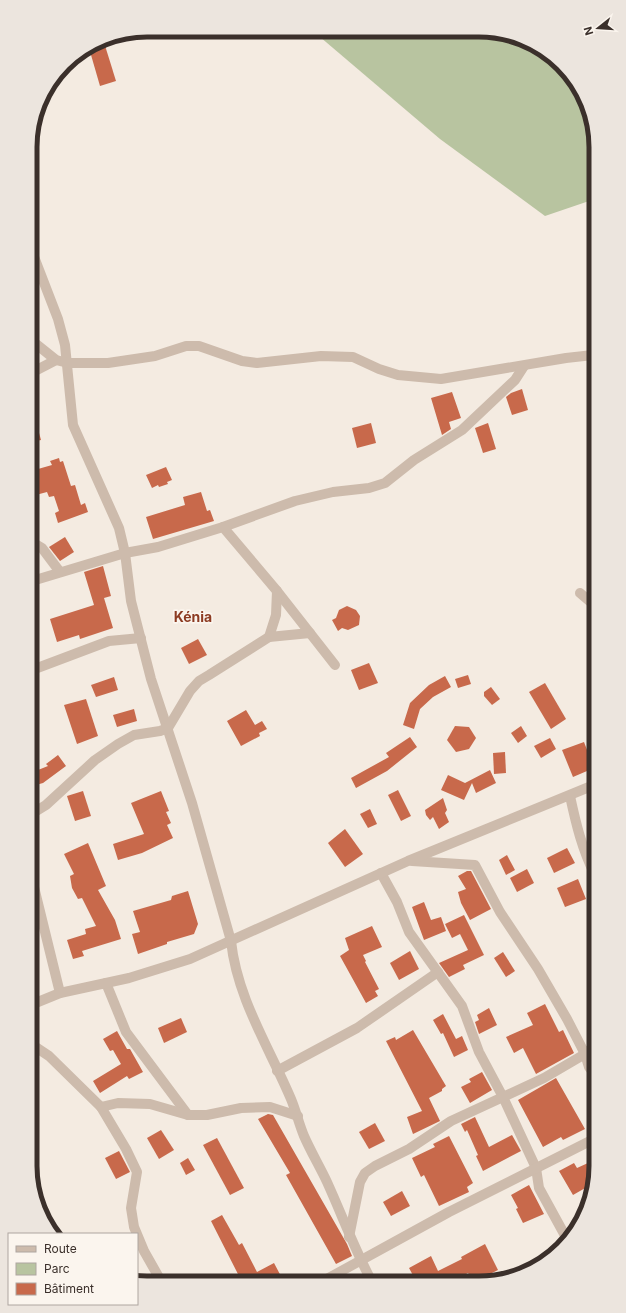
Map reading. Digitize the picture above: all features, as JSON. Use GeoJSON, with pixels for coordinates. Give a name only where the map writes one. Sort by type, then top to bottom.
{"type":"FeatureCollection","features":[{"type":"Feature","properties":{"kind":"street"},"geometry":{"type":"LineString","coordinates":[[37,265],[58,319],[68,363],[69,405],[73,425],[119,528],[125,552],[131,601],[151,679],[192,803],[231,941],[233,962],[240,983],[277,1071],[298,1116],[304,1136],[327,1182],[349,1237],[369,1276]]}},
{"type":"Feature","properties":{"kind":"street"},"geometry":{"type":"LineString","coordinates":[[37,345],[56,360],[68,363],[108,363],[125,361],[155,356],[186,346],[198,346],[242,361],[257,363],[321,356],[353,357],[379,369],[419,378],[441,379],[589,355]]}},
{"type":"Feature","properties":{"kind":"street"},"geometry":{"type":"LineString","coordinates":[[37,370],[56,360]]}},
{"type":"Feature","properties":{"kind":"street"},"geometry":{"type":"LineString","coordinates":[[37,579],[125,552],[158,547],[223,527],[295,501],[339,491],[369,488],[385,483],[414,460],[462,430],[514,380],[524,366]]}},
{"type":"Feature","properties":{"kind":"street"},"geometry":{"type":"LineString","coordinates":[[223,527],[277,591],[335,665]]}},
{"type":"Feature","properties":{"kind":"street"},"geometry":{"type":"LineString","coordinates":[[37,545],[42,548],[60,572]]}},
{"type":"Feature","properties":{"kind":"street"},"geometry":{"type":"LineString","coordinates":[[269,637],[276,615],[277,591]]}},
{"type":"Feature","properties":{"kind":"street"},"geometry":{"type":"LineString","coordinates":[[580,593],[589,601]]}},
{"type":"Feature","properties":{"kind":"street"},"geometry":{"type":"LineString","coordinates":[[37,810],[56,796],[95,760],[118,744],[134,735],[160,731],[168,728],[182,704],[199,681],[269,637],[310,633]]}},
{"type":"Feature","properties":{"kind":"street"},"geometry":{"type":"LineString","coordinates":[[37,668],[109,641],[141,638]]}},
{"type":"Feature","properties":{"kind":"street"},"geometry":{"type":"LineString","coordinates":[[37,1002],[60,993],[129,978],[190,959],[408,861],[589,787]]}},
{"type":"Feature","properties":{"kind":"street"},"geometry":{"type":"LineString","coordinates":[[570,796],[579,838],[589,864]]}},
{"type":"Feature","properties":{"kind":"street"},"geometry":{"type":"LineString","coordinates":[[408,861],[475,865],[500,912],[538,969],[567,1019],[585,1054],[589,1067]]}},
{"type":"Feature","properties":{"kind":"street"},"geometry":{"type":"LineString","coordinates":[[381,873],[397,902],[409,932],[462,1006],[479,1052],[503,1097],[536,1168],[539,1188],[564,1235]]}},
{"type":"Feature","properties":{"kind":"street"},"geometry":{"type":"LineString","coordinates":[[37,899],[60,993]]}},
{"type":"Feature","properties":{"kind":"street"},"geometry":{"type":"LineString","coordinates":[[277,1071],[357,1028],[438,972]]}},
{"type":"Feature","properties":{"kind":"street"},"geometry":{"type":"LineString","coordinates":[[106,983],[126,1032],[188,1115]]}},
{"type":"Feature","properties":{"kind":"street"},"geometry":{"type":"LineString","coordinates":[[37,1048],[49,1056],[101,1107],[126,1149],[137,1172],[131,1208],[136,1233]]}},
{"type":"Feature","properties":{"kind":"street"},"geometry":{"type":"LineString","coordinates":[[349,1237],[360,1182],[365,1173],[409,1148],[451,1121],[544,1078],[589,1051]]}},
{"type":"Feature","properties":{"kind":"street"},"geometry":{"type":"LineString","coordinates":[[101,1107],[118,1103],[150,1104],[188,1115],[207,1115],[257,1107],[270,1107],[298,1116]]}},
{"type":"Feature","properties":{"kind":"street"},"geometry":{"type":"LineString","coordinates":[[332,1276],[589,1142]]}},
{"type":"Feature","properties":{"kind":"street"},"geometry":{"type":"LineString","coordinates":[[138,1237],[144,1251],[158,1276]]}},
{"type":"Feature","properties":{"kind":"green space"},"geometry":{"type":"Polygon","coordinates":[[[320,37],[479,37],[500,39],[521,45],[534,52],[557,69],[574,92],[581,105],[588,133],[589,201],[545,216],[440,139],[320,37]]]}},
{"type":"Feature","properties":{"kind":"building"},"geometry":{"type":"Polygon","coordinates":[[[105,46],[116,81],[100,86],[90,53],[105,46]]]}},
{"type":"Feature","properties":{"kind":"building"},"geometry":{"type":"Polygon","coordinates":[[[522,389],[528,410],[512,415],[506,397],[511,393],[522,389]]]}},
{"type":"Feature","properties":{"kind":"building"},"geometry":{"type":"Polygon","coordinates":[[[452,392],[461,418],[449,422],[451,429],[442,435],[431,398],[452,392]]]}},
{"type":"Feature","properties":{"kind":"building"},"geometry":{"type":"Polygon","coordinates":[[[371,423],[376,443],[357,448],[352,428],[371,423]]]}},
{"type":"Feature","properties":{"kind":"building"},"geometry":{"type":"Polygon","coordinates":[[[488,423],[496,449],[483,453],[475,428],[488,423]]]}},
{"type":"Feature","properties":{"kind":"building"},"geometry":{"type":"Polygon","coordinates":[[[37,426],[41,440],[37,441],[37,426]]]}},
{"type":"Feature","properties":{"kind":"building"},"geometry":{"type":"Polygon","coordinates":[[[59,458],[60,462],[63,461],[71,486],[75,485],[81,505],[85,503],[88,512],[58,523],[55,513],[59,511],[54,496],[49,497],[47,492],[37,495],[37,469],[52,465],[50,461],[59,458]]]}},
{"type":"Feature","properties":{"kind":"building"},"geometry":{"type":"Polygon","coordinates":[[[166,467],[172,480],[167,482],[168,484],[159,487],[158,485],[152,488],[146,475],[166,467]]]}},
{"type":"Feature","properties":{"kind":"building"},"geometry":{"type":"Polygon","coordinates":[[[201,492],[207,511],[210,510],[214,521],[153,539],[146,517],[185,505],[183,497],[201,492]]]}},
{"type":"Feature","properties":{"kind":"building"},"geometry":{"type":"Polygon","coordinates":[[[65,537],[74,552],[60,561],[49,547],[65,537]]]}},
{"type":"Feature","properties":{"kind":"building"},"geometry":{"type":"Polygon","coordinates":[[[103,566],[111,596],[104,598],[113,628],[80,639],[79,635],[57,642],[50,619],[94,605],[84,572],[103,566]]]}},
{"type":"Feature","properties":{"kind":"building"},"geometry":{"type":"Polygon","coordinates":[[[347,606],[356,610],[360,616],[359,625],[348,630],[342,628],[338,631],[332,620],[336,618],[339,610],[347,606]]]}},
{"type":"Feature","properties":{"kind":"building"},"geometry":{"type":"Polygon","coordinates":[[[198,639],[207,655],[189,664],[181,648],[198,639]]]}},
{"type":"Feature","properties":{"kind":"building"},"geometry":{"type":"Polygon","coordinates":[[[369,663],[378,683],[359,690],[351,670],[369,663]]]}},
{"type":"Feature","properties":{"kind":"building"},"geometry":{"type":"Polygon","coordinates":[[[468,675],[471,684],[458,688],[455,679],[468,675]]]}},
{"type":"Feature","properties":{"kind":"building"},"geometry":{"type":"Polygon","coordinates":[[[445,676],[451,687],[433,697],[420,709],[414,729],[403,725],[410,703],[429,685],[445,676]]]}},
{"type":"Feature","properties":{"kind":"building"},"geometry":{"type":"Polygon","coordinates":[[[114,677],[118,690],[96,697],[91,685],[114,677]]]}},
{"type":"Feature","properties":{"kind":"building"},"geometry":{"type":"Polygon","coordinates":[[[545,683],[566,719],[551,729],[529,692],[545,683]]]}},
{"type":"Feature","properties":{"kind":"building"},"geometry":{"type":"Polygon","coordinates":[[[491,687],[500,699],[492,705],[484,696],[484,692],[491,687]]]}},
{"type":"Feature","properties":{"kind":"building"},"geometry":{"type":"Polygon","coordinates":[[[86,699],[98,736],[77,744],[64,705],[86,699]]]}},
{"type":"Feature","properties":{"kind":"building"},"geometry":{"type":"Polygon","coordinates":[[[134,709],[137,721],[117,727],[113,715],[134,709]]]}},
{"type":"Feature","properties":{"kind":"building"},"geometry":{"type":"Polygon","coordinates":[[[246,710],[255,725],[262,721],[267,729],[259,733],[260,736],[241,746],[227,721],[246,710]]]}},
{"type":"Feature","properties":{"kind":"building"},"geometry":{"type":"Polygon","coordinates":[[[455,726],[469,727],[476,738],[469,749],[456,752],[447,740],[455,726]]]}},
{"type":"Feature","properties":{"kind":"building"},"geometry":{"type":"Polygon","coordinates":[[[521,726],[527,736],[518,743],[511,733],[521,726]]]}},
{"type":"Feature","properties":{"kind":"building"},"geometry":{"type":"Polygon","coordinates":[[[410,737],[417,747],[387,771],[356,788],[351,778],[389,757],[386,753],[410,737]]]}},
{"type":"Feature","properties":{"kind":"building"},"geometry":{"type":"Polygon","coordinates":[[[550,738],[556,749],[541,758],[534,746],[550,738]]]}},
{"type":"Feature","properties":{"kind":"building"},"geometry":{"type":"Polygon","coordinates":[[[584,742],[589,755],[589,770],[573,777],[562,750],[584,742]]]}},
{"type":"Feature","properties":{"kind":"building"},"geometry":{"type":"Polygon","coordinates":[[[505,752],[506,773],[494,774],[493,753],[505,752]]]}},
{"type":"Feature","properties":{"kind":"building"},"geometry":{"type":"Polygon","coordinates":[[[58,755],[66,766],[43,783],[37,785],[37,770],[48,766],[46,764],[58,755]]]}},
{"type":"Feature","properties":{"kind":"building"},"geometry":{"type":"Polygon","coordinates":[[[490,770],[496,783],[476,793],[472,783],[464,800],[441,790],[448,775],[465,783],[490,770]]]}},
{"type":"Feature","properties":{"kind":"building"},"geometry":{"type":"Polygon","coordinates":[[[398,790],[411,816],[401,821],[388,795],[398,790]]]}},
{"type":"Feature","properties":{"kind":"building"},"geometry":{"type":"Polygon","coordinates":[[[83,791],[91,816],[75,821],[67,796],[83,791]]]}},
{"type":"Feature","properties":{"kind":"building"},"geometry":{"type":"Polygon","coordinates":[[[161,791],[169,811],[166,812],[171,823],[167,825],[173,838],[142,853],[118,860],[113,844],[144,834],[131,803],[161,791]]]}},
{"type":"Feature","properties":{"kind":"building"},"geometry":{"type":"Polygon","coordinates":[[[443,798],[447,810],[445,813],[449,822],[439,829],[433,817],[430,820],[426,815],[425,810],[443,798]]]}},
{"type":"Feature","properties":{"kind":"building"},"geometry":{"type":"Polygon","coordinates":[[[370,809],[377,824],[368,828],[360,814],[370,809]]]}},
{"type":"Feature","properties":{"kind":"building"},"geometry":{"type":"Polygon","coordinates":[[[345,829],[363,854],[345,867],[328,843],[345,829]]]}},
{"type":"Feature","properties":{"kind":"building"},"geometry":{"type":"Polygon","coordinates":[[[88,843],[106,886],[98,890],[115,920],[121,939],[82,951],[84,956],[73,959],[67,940],[86,934],[85,929],[96,926],[82,898],[78,899],[72,888],[70,876],[74,874],[64,854],[88,843]]]}},
{"type":"Feature","properties":{"kind":"building"},"geometry":{"type":"Polygon","coordinates":[[[567,848],[575,863],[554,873],[547,858],[567,848]]]}},
{"type":"Feature","properties":{"kind":"building"},"geometry":{"type":"Polygon","coordinates":[[[507,855],[515,870],[506,875],[499,860],[507,855]]]}},
{"type":"Feature","properties":{"kind":"building"},"geometry":{"type":"Polygon","coordinates":[[[527,869],[534,883],[517,892],[510,878],[527,869]]]}},
{"type":"Feature","properties":{"kind":"building"},"geometry":{"type":"Polygon","coordinates":[[[467,871],[471,871],[491,909],[470,920],[461,903],[458,892],[466,889],[458,876],[467,871]]]}},
{"type":"Feature","properties":{"kind":"building"},"geometry":{"type":"Polygon","coordinates":[[[578,879],[586,899],[565,907],[557,888],[578,879]]]}},
{"type":"Feature","properties":{"kind":"building"},"geometry":{"type":"Polygon","coordinates":[[[188,891],[198,924],[194,934],[167,942],[167,944],[138,954],[132,934],[140,932],[133,911],[171,900],[172,896],[188,891]]]}},
{"type":"Feature","properties":{"kind":"building"},"geometry":{"type":"Polygon","coordinates":[[[424,902],[431,920],[441,917],[446,931],[424,940],[412,907],[424,902]]]}},
{"type":"Feature","properties":{"kind":"building"},"geometry":{"type":"Polygon","coordinates":[[[464,915],[484,955],[463,965],[465,969],[449,977],[439,963],[468,950],[460,934],[452,938],[445,924],[464,915]]]}},
{"type":"Feature","properties":{"kind":"building"},"geometry":{"type":"Polygon","coordinates":[[[372,926],[382,947],[363,955],[379,989],[375,991],[378,996],[366,1003],[340,956],[349,950],[345,938],[372,926]]]}},
{"type":"Feature","properties":{"kind":"building"},"geometry":{"type":"Polygon","coordinates":[[[410,951],[419,969],[399,980],[390,963],[410,951]]]}},
{"type":"Feature","properties":{"kind":"building"},"geometry":{"type":"Polygon","coordinates":[[[503,952],[515,971],[506,977],[494,958],[503,952]]]}},
{"type":"Feature","properties":{"kind":"building"},"geometry":{"type":"Polygon","coordinates":[[[545,1004],[559,1032],[563,1030],[574,1053],[536,1074],[523,1048],[514,1053],[506,1037],[533,1025],[527,1013],[545,1004]]]}},
{"type":"Feature","properties":{"kind":"building"},"geometry":{"type":"Polygon","coordinates":[[[489,1008],[497,1025],[479,1034],[475,1022],[479,1020],[477,1015],[489,1008]]]}},
{"type":"Feature","properties":{"kind":"building"},"geometry":{"type":"Polygon","coordinates":[[[443,1014],[456,1039],[462,1036],[468,1050],[454,1057],[443,1033],[441,1034],[433,1020],[443,1014]]]}},
{"type":"Feature","properties":{"kind":"building"},"geometry":{"type":"Polygon","coordinates":[[[181,1018],[187,1032],[164,1043],[158,1028],[181,1018]]]}},
{"type":"Feature","properties":{"kind":"building"},"geometry":{"type":"Polygon","coordinates":[[[413,1030],[446,1086],[442,1089],[442,1091],[429,1098],[440,1121],[413,1134],[407,1117],[422,1111],[386,1041],[395,1037],[396,1040],[413,1030]]]}},
{"type":"Feature","properties":{"kind":"building"},"geometry":{"type":"Polygon","coordinates":[[[117,1031],[127,1049],[130,1049],[143,1072],[129,1079],[127,1076],[100,1093],[93,1081],[121,1064],[113,1050],[110,1051],[103,1039],[117,1031]]]}},
{"type":"Feature","properties":{"kind":"building"},"geometry":{"type":"Polygon","coordinates":[[[482,1072],[492,1090],[470,1103],[461,1087],[471,1082],[469,1079],[482,1072]]]}},
{"type":"Feature","properties":{"kind":"building"},"geometry":{"type":"Polygon","coordinates":[[[556,1078],[585,1129],[563,1140],[561,1137],[543,1147],[518,1100],[556,1078]]]}},
{"type":"Feature","properties":{"kind":"building"},"geometry":{"type":"Polygon","coordinates":[[[268,1114],[273,1115],[347,1244],[352,1256],[336,1264],[286,1175],[290,1173],[258,1119],[268,1114]]]}},
{"type":"Feature","properties":{"kind":"building"},"geometry":{"type":"Polygon","coordinates":[[[475,1117],[489,1147],[512,1135],[521,1151],[483,1171],[467,1130],[465,1132],[461,1124],[475,1117]]]}},
{"type":"Feature","properties":{"kind":"building"},"geometry":{"type":"Polygon","coordinates":[[[375,1123],[385,1141],[369,1149],[359,1132],[375,1123]]]}},
{"type":"Feature","properties":{"kind":"building"},"geometry":{"type":"Polygon","coordinates":[[[161,1130],[174,1150],[159,1159],[147,1138],[161,1130]]]}},
{"type":"Feature","properties":{"kind":"building"},"geometry":{"type":"Polygon","coordinates":[[[449,1136],[473,1183],[467,1187],[469,1192],[439,1206],[424,1175],[421,1177],[412,1158],[435,1147],[433,1144],[449,1136]]]}},
{"type":"Feature","properties":{"kind":"building"},"geometry":{"type":"Polygon","coordinates":[[[217,1138],[244,1188],[230,1195],[203,1145],[217,1138]]]}},
{"type":"Feature","properties":{"kind":"building"},"geometry":{"type":"Polygon","coordinates":[[[119,1151],[130,1172],[116,1179],[105,1158],[119,1151]]]}},
{"type":"Feature","properties":{"kind":"building"},"geometry":{"type":"Polygon","coordinates":[[[188,1158],[195,1170],[186,1175],[180,1163],[188,1158]]]}},
{"type":"Feature","properties":{"kind":"building"},"geometry":{"type":"Polygon","coordinates":[[[574,1163],[577,1168],[588,1163],[589,1173],[588,1183],[586,1184],[587,1187],[573,1195],[559,1171],[574,1163]]]}},
{"type":"Feature","properties":{"kind":"building"},"geometry":{"type":"Polygon","coordinates":[[[529,1185],[544,1214],[523,1223],[516,1209],[518,1208],[511,1195],[529,1185]]]}},
{"type":"Feature","properties":{"kind":"building"},"geometry":{"type":"Polygon","coordinates":[[[402,1191],[410,1206],[391,1216],[383,1202],[402,1191]]]}},
{"type":"Feature","properties":{"kind":"building"},"geometry":{"type":"Polygon","coordinates":[[[222,1215],[239,1245],[242,1243],[257,1272],[274,1263],[281,1276],[239,1276],[211,1221],[222,1215]]]}},
{"type":"Feature","properties":{"kind":"building"},"geometry":{"type":"Polygon","coordinates":[[[485,1244],[498,1270],[487,1275],[479,1276],[470,1276],[468,1273],[462,1276],[413,1276],[409,1268],[431,1256],[438,1271],[462,1259],[461,1257],[485,1244]]]}},
{"type":"Feature","properties":{"kind":"district","name":"Kénia"},"geometry":{"type":"Point","coordinates":[193,617]}}]}
